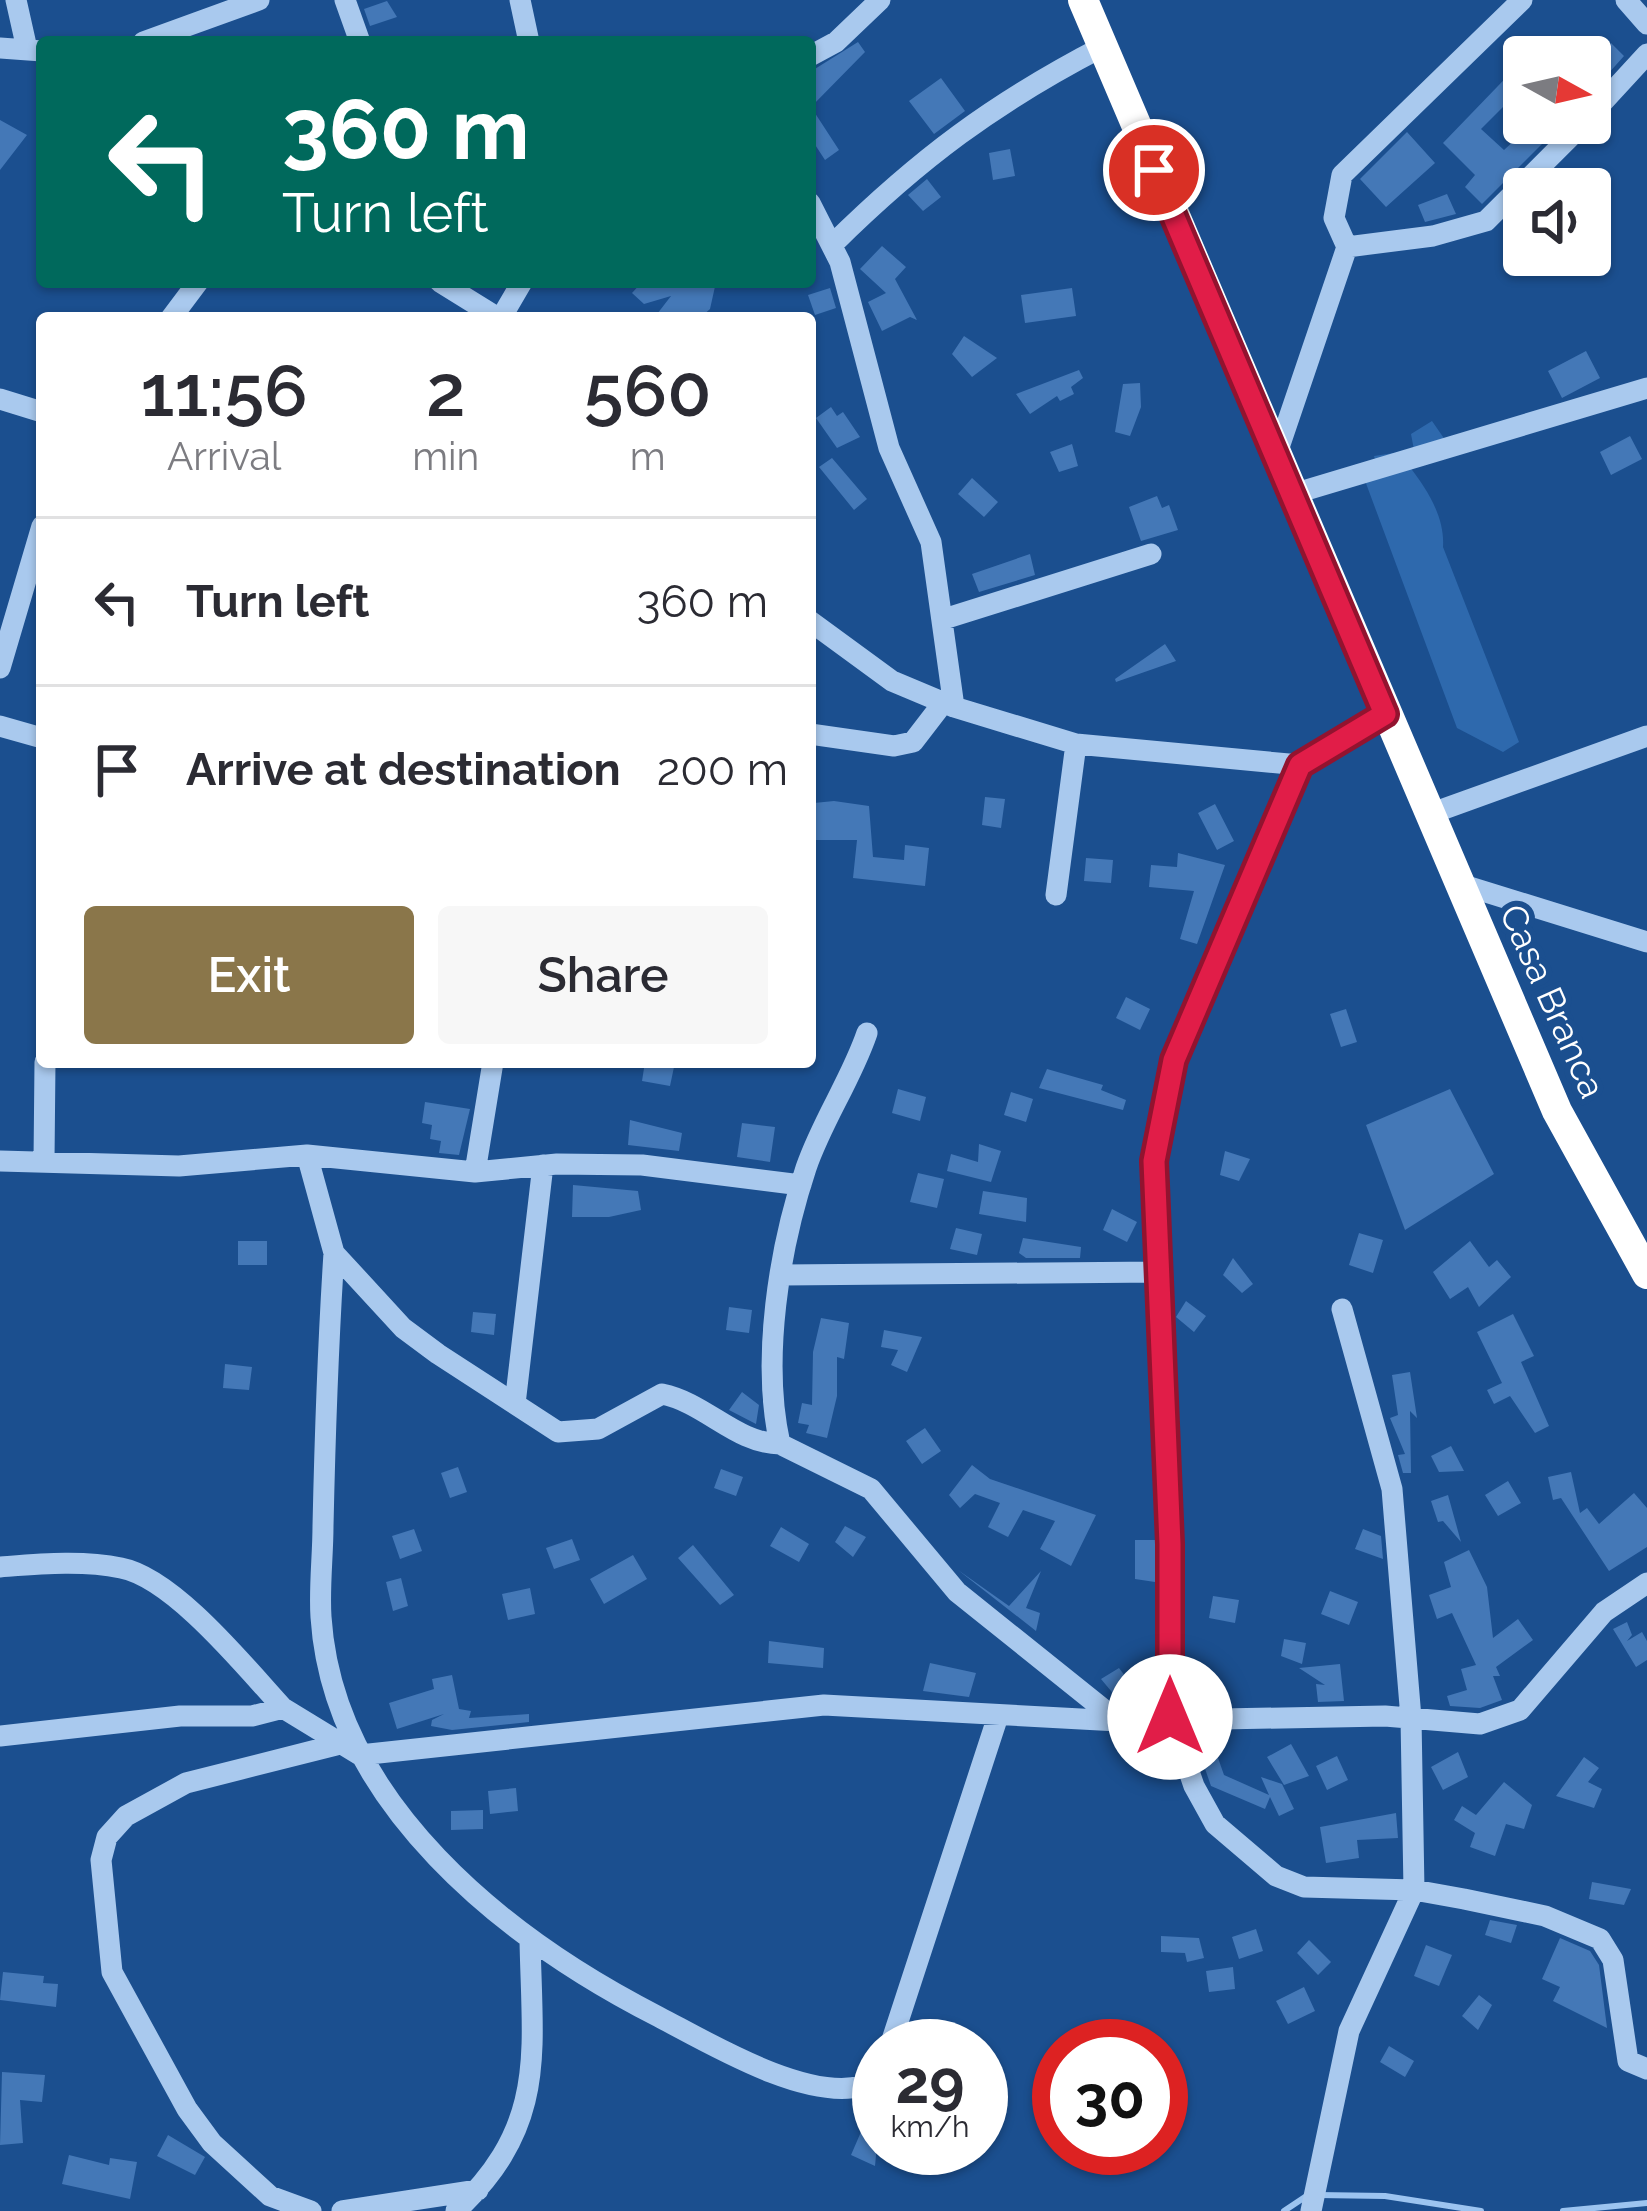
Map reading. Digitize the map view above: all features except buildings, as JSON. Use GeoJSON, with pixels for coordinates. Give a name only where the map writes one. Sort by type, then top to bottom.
{"type":"FeatureCollection","features":[{"type":"Feature","properties":{"kind":"highway","name":"Casa Branca"},"geometry":{"type":"LineString","coordinates":[[1082,0],[1557,1111],[1647,1274]]}},
{"type":"Feature","properties":{"kind":"street"},"geometry":{"type":"LineString","coordinates":[[0,48],[34,50],[16,0]]}},
{"type":"Feature","properties":{"kind":"street"},"geometry":{"type":"LineString","coordinates":[[160,36],[260,0]]}},
{"type":"Feature","properties":{"kind":"street"},"geometry":{"type":"LineString","coordinates":[[345,0],[358,36]]}},
{"type":"Feature","properties":{"kind":"street"},"geometry":{"type":"LineString","coordinates":[[520,0],[528,36]]}},
{"type":"Feature","properties":{"kind":"street"},"geometry":{"type":"LineString","coordinates":[[816,53],[836,42],[880,0]]}},
{"type":"Feature","properties":{"kind":"street"},"geometry":{"type":"LineString","coordinates":[[1276,456],[1346,247],[1334,218],[1342,175],[1522,0]]}},
{"type":"Feature","properties":{"kind":"street"},"geometry":{"type":"LineString","coordinates":[[1626,0],[1647,24]]}},
{"type":"Feature","properties":{"kind":"street"},"geometry":{"type":"LineString","coordinates":[[833,244],[901,176],[1010,95],[1102,47]]}},
{"type":"Feature","properties":{"kind":"street"},"geometry":{"type":"LineString","coordinates":[[1611,93],[1647,54]]}},
{"type":"Feature","properties":{"kind":"street"},"geometry":{"type":"LineString","coordinates":[[1346,247],[1433,236],[1486,221],[1563,144]]}},
{"type":"Feature","properties":{"kind":"street"},"geometry":{"type":"LineString","coordinates":[[816,214],[833,244],[889,448],[931,542],[944,619],[948,705],[913,742],[894,746],[816,735]]}},
{"type":"Feature","properties":{"kind":"street"},"geometry":{"type":"LineString","coordinates":[[450,288],[490,312]]}},
{"type":"Feature","properties":{"kind":"street"},"geometry":{"type":"LineString","coordinates":[[1293,494],[1647,388]]}},
{"type":"Feature","properties":{"kind":"street"},"geometry":{"type":"LineString","coordinates":[[0,399],[36,410]]}},
{"type":"Feature","properties":{"kind":"street"},"geometry":{"type":"LineString","coordinates":[[0,668],[36,546]]}},
{"type":"Feature","properties":{"kind":"street"},"geometry":{"type":"LineString","coordinates":[[944,619],[1151,554]]}},
{"type":"Feature","properties":{"kind":"street"},"geometry":{"type":"LineString","coordinates":[[816,625],[892,681],[948,705],[1076,744],[1300,765]]}},
{"type":"Feature","properties":{"kind":"street"},"geometry":{"type":"LineString","coordinates":[[1385,714],[1300,765],[1174,1060],[1154,1161],[1170,1544],[1170,1717],[1194,1786],[1215,1824],[1276,1876],[1304,1887],[1414,1890],[1545,1916],[1600,1939],[1612,1960],[1628,2061],[1647,2069]]}},
{"type":"Feature","properties":{"kind":"street"},"geometry":{"type":"LineString","coordinates":[[0,726],[36,736]]}},
{"type":"Feature","properties":{"kind":"street"},"geometry":{"type":"LineString","coordinates":[[1427,814],[1647,736]]}},
{"type":"Feature","properties":{"kind":"street"},"geometry":{"type":"LineString","coordinates":[[1056,895],[1076,744]]}},
{"type":"Feature","properties":{"kind":"street"},"geometry":{"type":"LineString","coordinates":[[1460,884],[1647,942]]}},
{"type":"Feature","properties":{"kind":"street"},"geometry":{"type":"LineString","coordinates":[[780,1444],[774,1351],[782,1275],[801,1185],[867,1033]]}},
{"type":"Feature","properties":{"kind":"street"},"geometry":{"type":"LineString","coordinates":[[44,1162],[45,1068]]}},
{"type":"Feature","properties":{"kind":"street"},"geometry":{"type":"LineString","coordinates":[[475,1172],[492,1068]]}},
{"type":"Feature","properties":{"kind":"street"},"geometry":{"type":"LineString","coordinates":[[0,1161],[179,1166],[307,1155],[475,1172],[543,1165],[642,1165],[801,1185]]}},
{"type":"Feature","properties":{"kind":"street"},"geometry":{"type":"LineString","coordinates":[[307,1155],[334,1253],[323,1417],[321,1620],[336,1689],[360,1755],[423,1843],[530,1940],[627,2001],[743,2060],[824,2088],[852,2089]]}},
{"type":"Feature","properties":{"kind":"street"},"geometry":{"type":"LineString","coordinates":[[515,1404],[543,1165]]}},
{"type":"Feature","properties":{"kind":"street"},"geometry":{"type":"LineString","coordinates":[[334,1253],[403,1328],[558,1432],[582,1434],[662,1394],[687,1399],[755,1443],[780,1444],[871,1489],[957,1592],[1118,1721]]}},
{"type":"Feature","properties":{"kind":"street"},"geometry":{"type":"LineString","coordinates":[[782,1275],[1158,1272]]}},
{"type":"Feature","properties":{"kind":"street"},"geometry":{"type":"LineString","coordinates":[[1310,2211],[1349,2031],[1414,1890],[1411,1718],[1392,1489],[1342,1309]]}},
{"type":"Feature","properties":{"kind":"street"},"geometry":{"type":"LineString","coordinates":[[0,1567],[61,1563],[126,1568],[182,1604],[283,1708],[336,1745],[360,1755],[824,1705],[1118,1721],[1411,1718],[1480,1724],[1520,1710],[1604,1612],[1647,1582]]}},
{"type":"Feature","properties":{"kind":"street"},"geometry":{"type":"LineString","coordinates":[[0,1736],[180,1716],[252,1715],[283,1708]]}},
{"type":"Feature","properties":{"kind":"street"},"geometry":{"type":"LineString","coordinates":[[899,2019],[998,1716]]}},
{"type":"Feature","properties":{"kind":"street"},"geometry":{"type":"LineString","coordinates":[[311,2211],[270,2196],[212,2143],[187,2109],[112,1972],[101,1861],[107,1838],[126,1816],[186,1784],[336,1745]]}},
{"type":"Feature","properties":{"kind":"street"},"geometry":{"type":"LineString","coordinates":[[456,2211],[478,2190],[526,2108],[535,2071],[530,1940]]}},
{"type":"Feature","properties":{"kind":"street"},"geometry":{"type":"LineString","coordinates":[[342,2211],[478,2190]]}},
{"type":"Feature","properties":{"kind":"shaded area"},"geometry":{"type":"Polygon","coordinates":[[[1432,421],[1450,447],[1409,466],[1438,514],[1443,547],[1519,742],[1503,752],[1457,728],[1364,478],[1379,472],[1374,456],[1414,450],[1411,434],[1432,421]]]}},
{"type":"Feature","properties":{"kind":"waterway"},"geometry":{"type":"LineString","coordinates":[[1318,2195],[1385,2196],[1481,2211]]}},
{"type":"Feature","properties":{"kind":"waterway"},"geometry":{"type":"LineString","coordinates":[[1284,2211],[1305,2197]]}},
{"type":"Feature","properties":{"kind":"waterway"},"geometry":{"type":"LineString","coordinates":[[1563,2211],[1647,2203]]}},
{"type":"Feature","properties":{"kind":"route"},"geometry":{"type":"LineString","coordinates":[[1154,170],[1385,714],[1300,765],[1174,1060],[1160,1114],[1154,1161],[1160,1395],[1170,1544],[1170,1717]]}}]}
